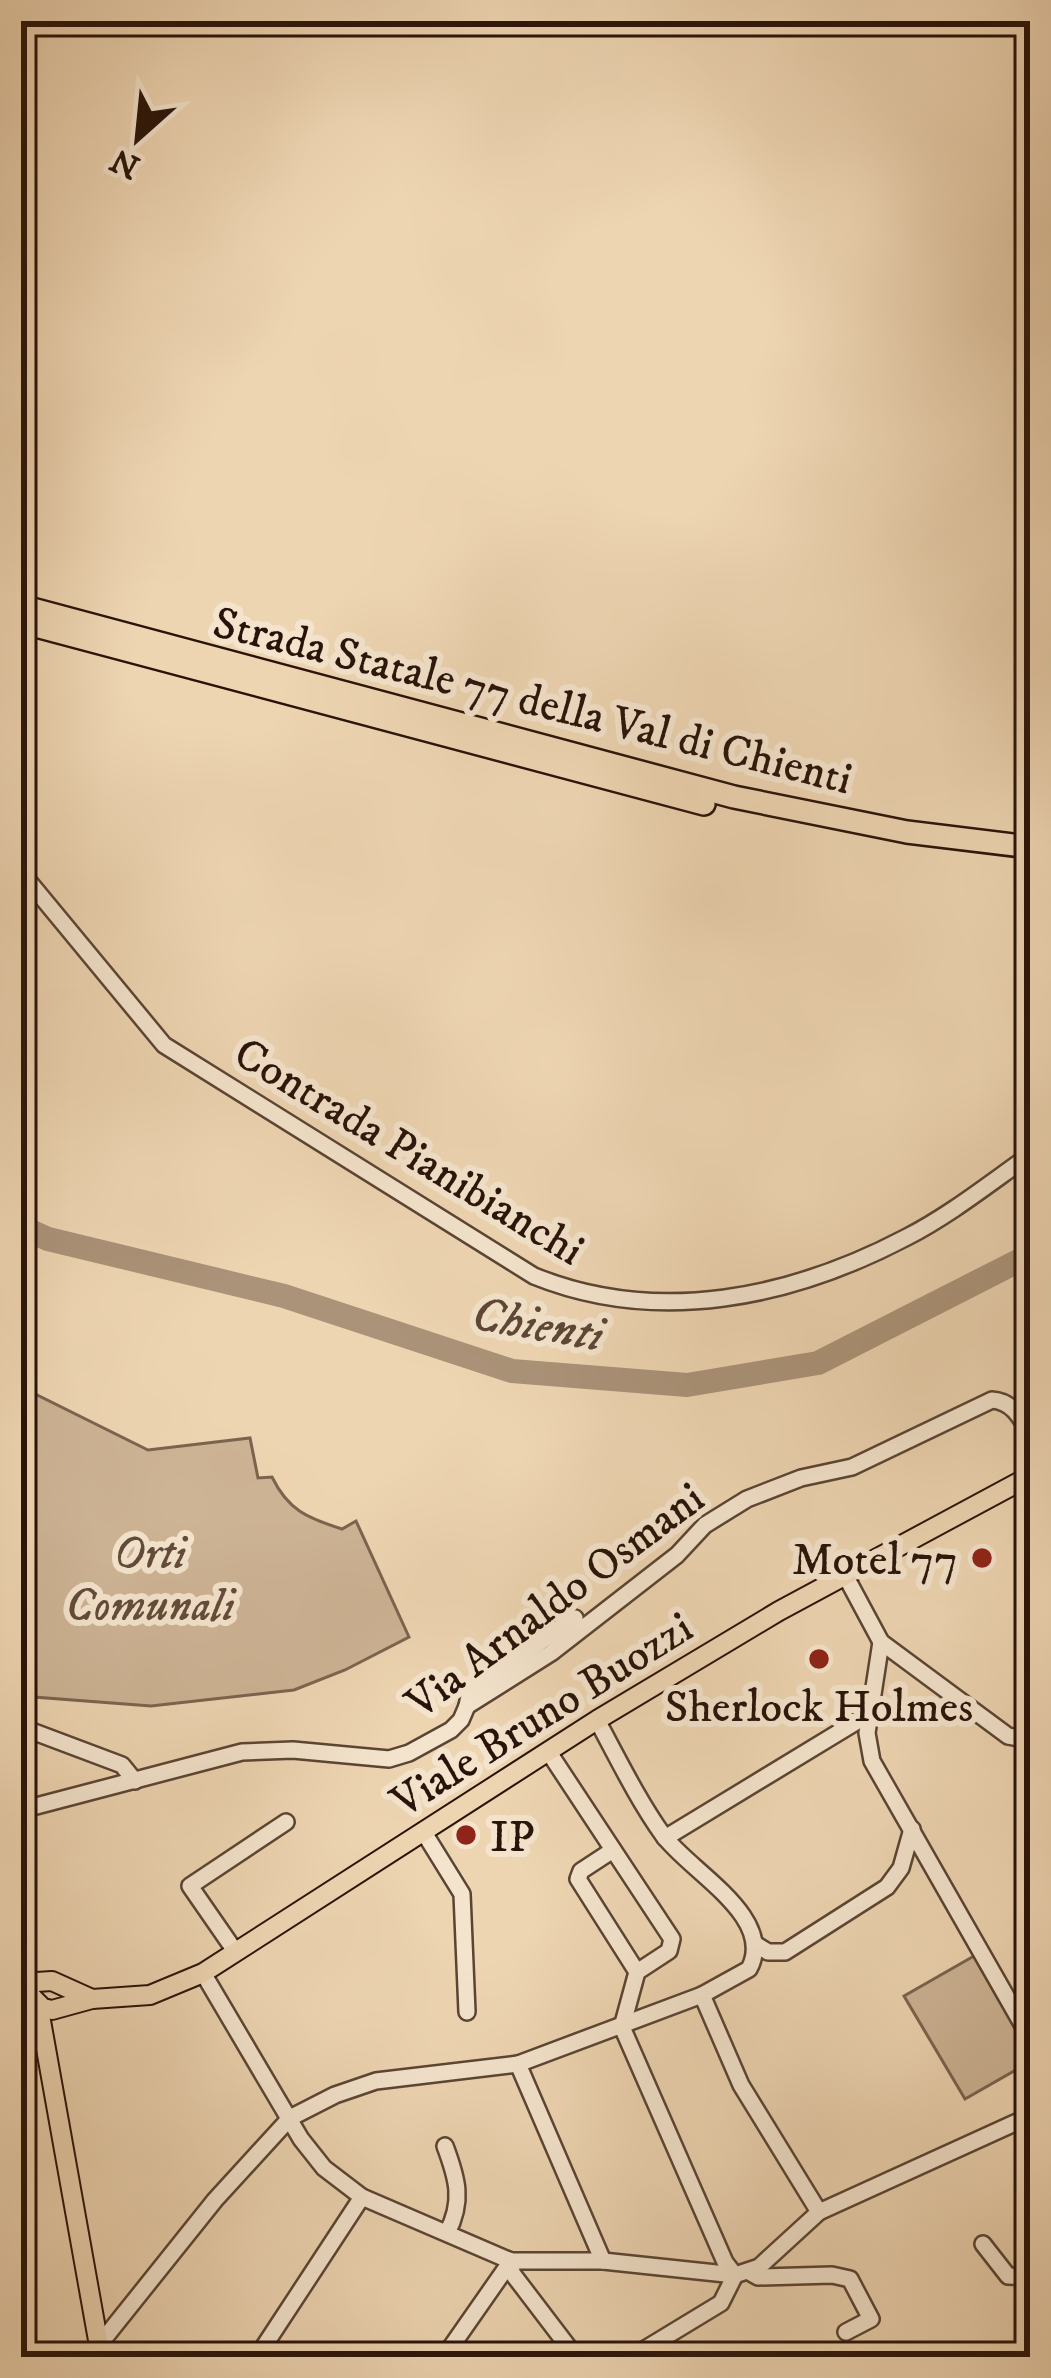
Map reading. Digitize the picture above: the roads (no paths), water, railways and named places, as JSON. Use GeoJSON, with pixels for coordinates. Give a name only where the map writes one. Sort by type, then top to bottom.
{"type":"FeatureCollection","features":[{"type":"Feature","properties":{"kind":"highway","name":"Strada Statale 77 della Val di Chienti"},"geometry":{"type":"LineString","coordinates":[[21,606],[549,757],[819,816],[1030,847]]}},
{"type":"Feature","properties":{"kind":"highway","name":"Strada Statale 77 della Val di Chienti"},"geometry":{"type":"LineString","coordinates":[[21,622],[815,829],[1030,858]]}},
{"type":"Feature","properties":{"kind":"main road","name":"Viale Bruno Buozzi"},"geometry":{"type":"LineString","coordinates":[[41,1995],[92,1999],[150,1995],[203,1973],[597,1720],[844,1575],[1030,1476]]}},
{"type":"Feature","properties":{"kind":"main road"},"geometry":{"type":"LineString","coordinates":[[41,1995],[100,2351]]}},
{"type":"Feature","properties":{"kind":"street","name":"Contrada Pianibianchi"},"geometry":{"type":"LineString","coordinates":[[21,872],[164,1045],[534,1276],[577,1294],[632,1303],[718,1301],[787,1285],[908,1237],[1030,1155]]}},
{"type":"Feature","properties":{"kind":"street","name":"Via Arnaldo Osmani"},"geometry":{"type":"LineString","coordinates":[[21,1810],[242,1752],[293,1750],[389,1759],[451,1730],[467,1706],[551,1653],[676,1556],[705,1525],[747,1499],[801,1478],[852,1466],[992,1400],[1002,1400],[1017,1412],[1030,1434]]}},
{"type":"Feature","properties":{"kind":"street"},"geometry":{"type":"LineString","coordinates":[[844,1575],[881,1642],[1008,1736],[1030,1739]]}},
{"type":"Feature","properties":{"kind":"street"},"geometry":{"type":"LineString","coordinates":[[467,1706],[470,1691],[575,1618]]}},
{"type":"Feature","properties":{"kind":"street"},"geometry":{"type":"LineString","coordinates":[[881,1642],[866,1743],[872,1761],[1030,2038]]}},
{"type":"Feature","properties":{"kind":"street"},"geometry":{"type":"LineString","coordinates":[[665,1838],[869,1714]]}},
{"type":"Feature","properties":{"kind":"street"},"geometry":{"type":"LineString","coordinates":[[597,1720],[665,1838],[742,1913],[755,1944],[768,1952],[785,1952],[874,1898],[901,1868],[912,1829]]}},
{"type":"Feature","properties":{"kind":"street"},"geometry":{"type":"LineString","coordinates":[[21,1727],[122,1765],[135,1781]]}},
{"type":"Feature","properties":{"kind":"street"},"geometry":{"type":"LineString","coordinates":[[548,1751],[672,1939],[668,1951],[638,1972],[622,2027],[725,2262],[742,2273]]}},
{"type":"Feature","properties":{"kind":"street"},"geometry":{"type":"LineString","coordinates":[[236,1952],[190,1886],[286,1822]]}},
{"type":"Feature","properties":{"kind":"street"},"geometry":{"type":"LineString","coordinates":[[423,1831],[462,1894],[467,2012]]}},
{"type":"Feature","properties":{"kind":"street"},"geometry":{"type":"LineString","coordinates":[[613,1850],[581,1870],[578,1879],[638,1972]]}},
{"type":"Feature","properties":{"kind":"street"},"geometry":{"type":"LineString","coordinates":[[100,2351],[215,2200],[290,2119],[335,2095],[376,2081],[518,2064],[622,2027],[702,1995],[749,1969],[755,1944]]}},
{"type":"Feature","properties":{"kind":"street"},"geometry":{"type":"LineString","coordinates":[[203,1973],[324,2168],[362,2197],[511,2261],[603,2261],[758,2277],[850,2278],[871,2319],[846,2332]]}},
{"type":"Feature","properties":{"kind":"street"},"geometry":{"type":"LineString","coordinates":[[702,1995],[741,2085],[819,2212]]}},
{"type":"Feature","properties":{"kind":"street"},"geometry":{"type":"LineString","coordinates":[[518,2064],[603,2261]]}},
{"type":"Feature","properties":{"kind":"street"},"geometry":{"type":"LineString","coordinates":[[632,2357],[721,2303],[742,2273],[774,2255],[819,2212],[1030,2116]]}},
{"type":"Feature","properties":{"kind":"street"},"geometry":{"type":"LineString","coordinates":[[445,2146],[459,2183],[457,2214],[447,2234]]}},
{"type":"Feature","properties":{"kind":"street"},"geometry":{"type":"LineString","coordinates":[[257,2357],[362,2197]]}},
{"type":"Feature","properties":{"kind":"street"},"geometry":{"type":"LineString","coordinates":[[982,2244],[1008,2276],[1030,2277]]}},
{"type":"Feature","properties":{"kind":"street"},"geometry":{"type":"LineString","coordinates":[[444,2357],[511,2261]]}},
{"type":"Feature","properties":{"kind":"street"},"geometry":{"type":"LineString","coordinates":[[511,2261],[512,2273],[576,2357]]}},
{"type":"Feature","properties":{"kind":"waterway","name":"Chienti"},"geometry":{"type":"LineString","coordinates":[[21,1227],[48,1239],[284,1296],[512,1371],[687,1385],[818,1363],[1030,1255]]}},
{"type":"Feature","properties":{"kind":"place","name":"Motel 77"},"geometry":{"type":"Point","coordinates":[982,1558]}},
{"type":"Feature","properties":{"kind":"place","name":"Sherlock Holmes"},"geometry":{"type":"Point","coordinates":[819,1659]}},
{"type":"Feature","properties":{"kind":"place","name":"IP"},"geometry":{"type":"Point","coordinates":[466,1835]}},
{"type":"Feature","properties":{"kind":"park label","name":"Orti Comunali"},"geometry":{"type":"Point","coordinates":[150,1578]}}]}
